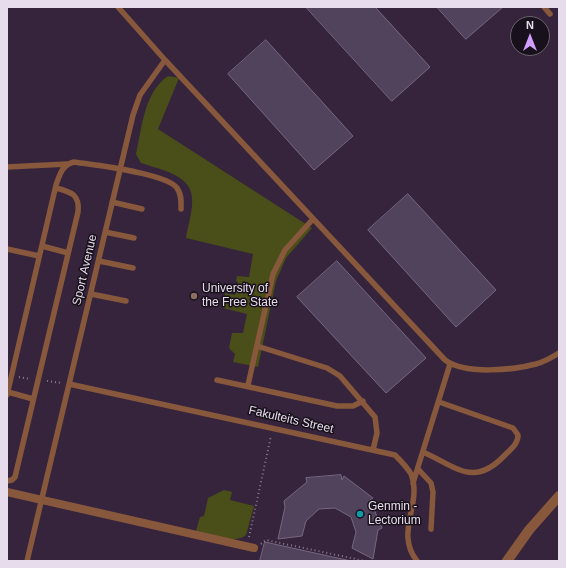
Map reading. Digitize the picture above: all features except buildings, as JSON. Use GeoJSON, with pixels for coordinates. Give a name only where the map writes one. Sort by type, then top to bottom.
{"type":"FeatureCollection","features":[{"type":"Feature","properties":{"kind":"street"},"geometry":{"type":"LineString","coordinates":[[7,492],[251,547]]}},
{"type":"Feature","properties":{"kind":"street"},"geometry":{"type":"LineString","coordinates":[[507,561],[529,530],[559,496]]}},
{"type":"Feature","properties":{"kind":"lane"},"geometry":{"type":"LineString","coordinates":[[118,7],[165,60],[450,364],[458,367],[489,369],[518,368],[538,363],[559,353]]}},
{"type":"Feature","properties":{"kind":"lane"},"geometry":{"type":"LineString","coordinates":[[544,7],[550,14]]}},
{"type":"Feature","properties":{"kind":"lane","name":"Sport Avenue"},"geometry":{"type":"LineString","coordinates":[[27,561],[99,261],[132,115],[140,95],[165,60]]}},
{"type":"Feature","properties":{"kind":"lane"},"geometry":{"type":"LineString","coordinates":[[7,167],[67,164],[74,162],[120,169],[167,180],[177,188],[181,195],[181,209]]}},
{"type":"Feature","properties":{"kind":"lane"},"geometry":{"type":"LineString","coordinates":[[33,399],[7,393],[9,376],[56,188],[62,169],[67,164]]}},
{"type":"Feature","properties":{"kind":"lane"},"geometry":{"type":"LineString","coordinates":[[7,481],[12,480],[15,476],[79,204],[71,192],[56,188]]}},
{"type":"Feature","properties":{"kind":"lane"},"geometry":{"type":"LineString","coordinates":[[112,202],[142,209]]}},
{"type":"Feature","properties":{"kind":"lane"},"geometry":{"type":"LineString","coordinates":[[248,385],[273,274],[285,250],[313,219]]}},
{"type":"Feature","properties":{"kind":"lane"},"geometry":{"type":"LineString","coordinates":[[105,232],[134,238]]}},
{"type":"Feature","properties":{"kind":"lane"},"geometry":{"type":"LineString","coordinates":[[42,246],[68,252]]}},
{"type":"Feature","properties":{"kind":"lane"},"geometry":{"type":"LineString","coordinates":[[7,249],[39,256]]}},
{"type":"Feature","properties":{"kind":"lane"},"geometry":{"type":"LineString","coordinates":[[99,261],[133,268]]}},
{"type":"Feature","properties":{"kind":"lane"},"geometry":{"type":"LineString","coordinates":[[91,294],[126,301]]}},
{"type":"Feature","properties":{"kind":"lane"},"geometry":{"type":"LineString","coordinates":[[257,346],[333,371],[363,401],[375,417],[377,426],[373,450]]}},
{"type":"Feature","properties":{"kind":"lane"},"geometry":{"type":"LineString","coordinates":[[413,483],[450,364]]}},
{"type":"Feature","properties":{"kind":"lane"},"geometry":{"type":"LineString","coordinates":[[217,380],[248,385],[321,403],[346,407],[353,406],[363,401]]}},
{"type":"Feature","properties":{"kind":"lane","name":"Fakulteits Street"},"geometry":{"type":"LineString","coordinates":[[69,384],[273,427],[395,455],[405,465],[411,474],[413,483],[414,494],[407,531],[407,540],[417,561]]}},
{"type":"Feature","properties":{"kind":"lane"},"geometry":{"type":"LineString","coordinates":[[423,452],[466,472],[475,474],[495,466],[517,442],[518,435],[513,428],[439,402]]}},
{"type":"Feature","properties":{"kind":"lane"},"geometry":{"type":"LineString","coordinates":[[418,469],[431,483],[433,492],[431,529]]}},
{"type":"Feature","properties":{"kind":"path"},"geometry":{"type":"LineString","coordinates":[[251,547],[273,427]]}},
{"type":"Feature","properties":{"kind":"path"},"geometry":{"type":"LineString","coordinates":[[251,547],[266,540],[365,561]]}},
{"type":"Feature","properties":{"kind":"green space"},"geometry":{"type":"Polygon","coordinates":[[[168,76],[179,78],[158,129],[312,228],[286,258],[276,281],[258,367],[233,362],[235,354],[229,348],[232,333],[243,333],[247,314],[223,308],[225,293],[235,295],[238,282],[236,281],[237,276],[249,277],[253,254],[186,238],[192,208],[192,198],[186,183],[180,178],[164,170],[141,163],[136,154],[142,122],[149,101],[160,83],[168,76]]]}},
{"type":"Feature","properties":{"kind":"green space"},"geometry":{"type":"Polygon","coordinates":[[[224,490],[232,492],[230,500],[254,506],[246,535],[241,538],[221,538],[196,531],[200,517],[204,516],[208,498],[224,490]]]}},
{"type":"Feature","properties":{"kind":"place","name":"University of the Free State"},"geometry":{"type":"Point","coordinates":[194,296]}},
{"type":"Feature","properties":{"kind":"place","name":"Genmin - Lectorium"},"geometry":{"type":"Point","coordinates":[360,514]}}]}
